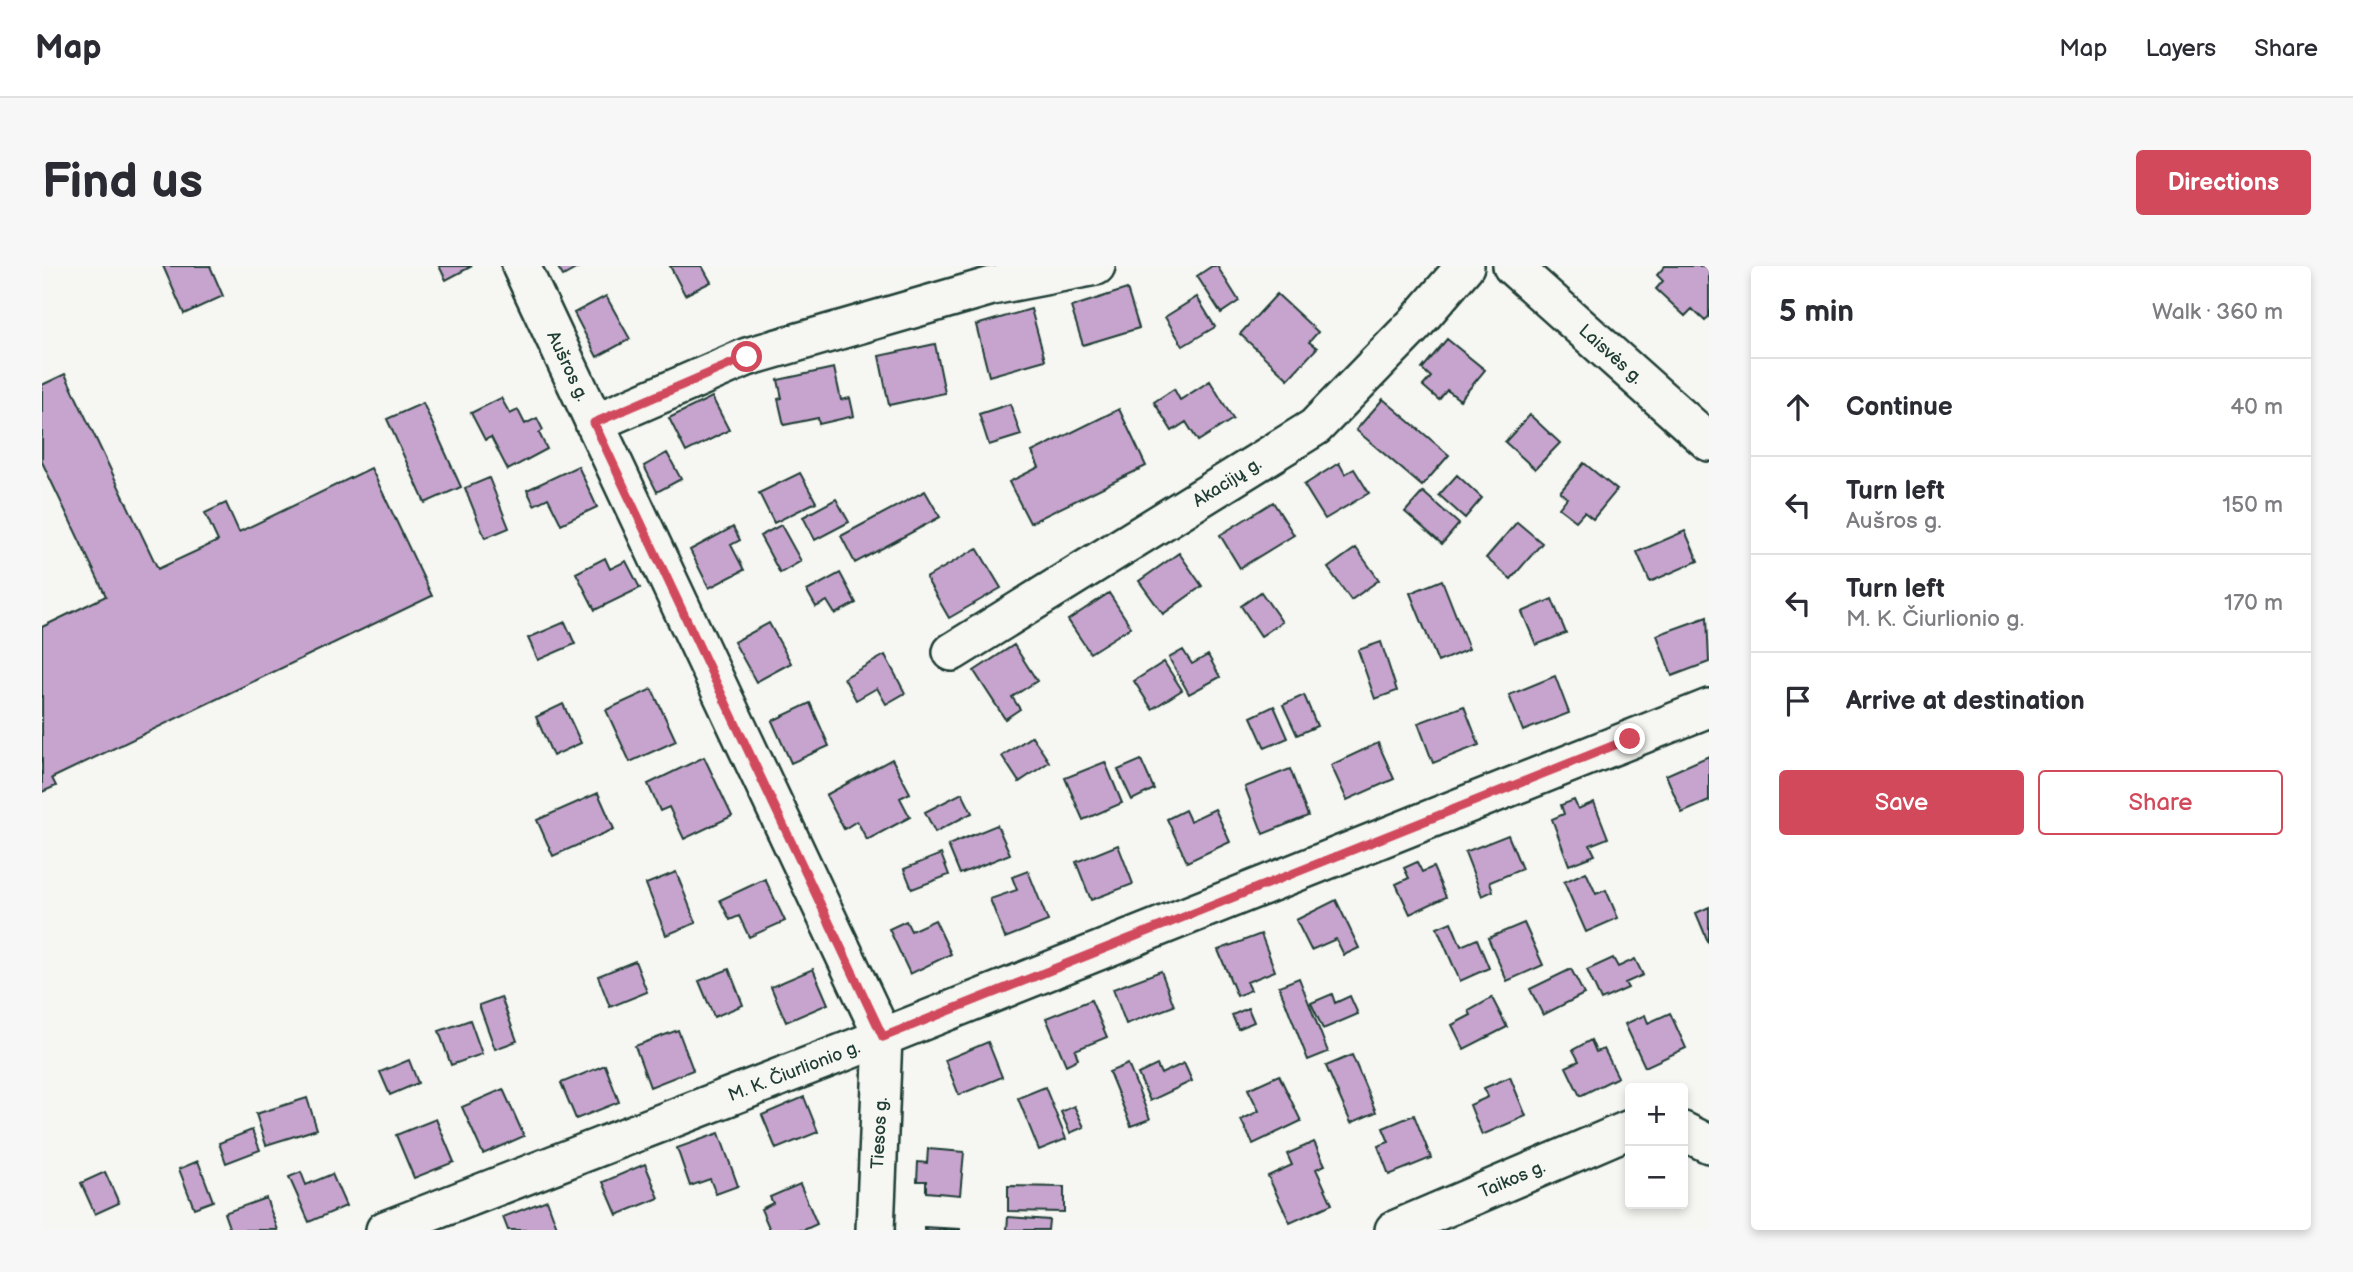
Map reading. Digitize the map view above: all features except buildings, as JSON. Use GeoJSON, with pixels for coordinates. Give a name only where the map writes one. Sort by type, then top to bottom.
{"type":"FeatureCollection","features":[{"type":"Feature","properties":{"kind":"street","name":"Aušros g."},"geometry":{"type":"LineString","coordinates":[[521,266],[883,1037]]}},
{"type":"Feature","properties":{"kind":"street"},"geometry":{"type":"LineString","coordinates":[[594,423],[747,357],[992,286],[1096,266]]}},
{"type":"Feature","properties":{"kind":"street","name":"Akacijų g."},"geometry":{"type":"LineString","coordinates":[[952,652],[1315,427],[1415,324],[1465,266]]}},
{"type":"Feature","properties":{"kind":"street","name":"Laisvės g."},"geometry":{"type":"LineString","coordinates":[[1512,266],[1709,442]]}},
{"type":"Feature","properties":{"kind":"street","name":"M. K. Čiurlionio g."},"geometry":{"type":"LineString","coordinates":[[385,1230],[883,1037],[1709,708]]}},
{"type":"Feature","properties":{"kind":"street","name":"Tiesos g."},"geometry":{"type":"LineString","coordinates":[[875,1230],[883,1037]]}},
{"type":"Feature","properties":{"kind":"street","name":"Taikos g."},"geometry":{"type":"LineString","coordinates":[[1394,1230],[1625,1131]]}},
{"type":"Feature","properties":{"kind":"street"},"geometry":{"type":"LineString","coordinates":[[1688,1134],[1709,1144]]}},
{"type":"Feature","properties":{"kind":"route"},"geometry":{"type":"LineString","coordinates":[[747,357],[594,423],[883,1037],[1630,739]]}}]}
